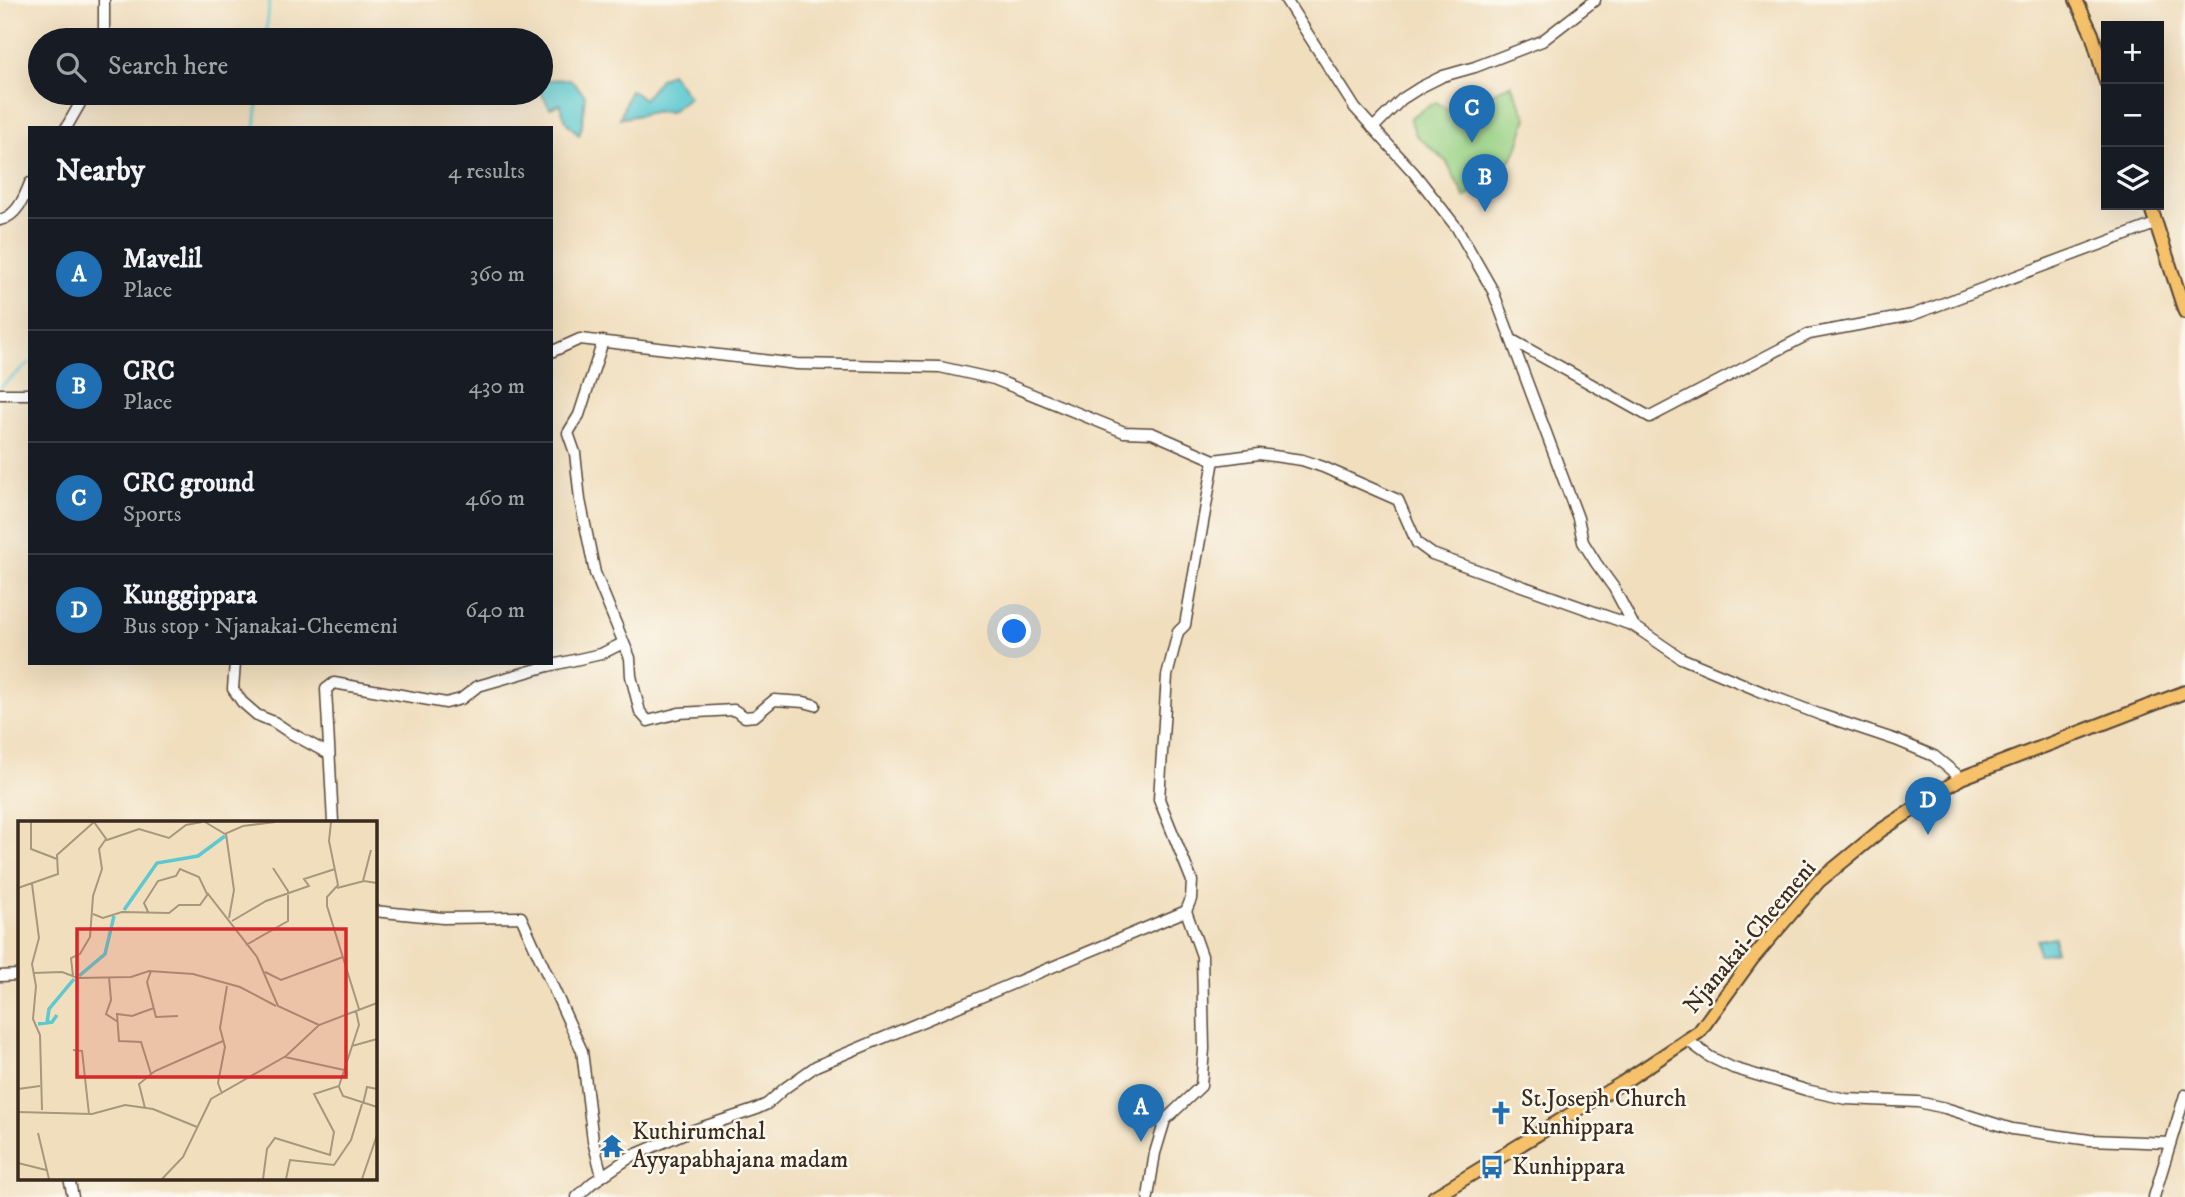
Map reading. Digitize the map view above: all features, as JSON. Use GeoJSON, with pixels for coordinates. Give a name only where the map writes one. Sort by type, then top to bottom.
{"type":"FeatureCollection","features":[{"type":"Feature","properties":{"kind":"main road"},"geometry":{"type":"LineString","coordinates":[[2076,0],[2092,34],[2101,65]]}},
{"type":"Feature","properties":{"kind":"main road"},"geometry":{"type":"LineString","coordinates":[[2151,210],[2185,312]]}},
{"type":"Feature","properties":{"kind":"main road","name":"Njanakai-Cheemeni"},"geometry":{"type":"LineString","coordinates":[[1434,1197],[1622,1083],[1699,1032],[1752,959],[1819,881],[1880,831],[1961,778],[2185,692]]}},
{"type":"Feature","properties":{"kind":"street"},"geometry":{"type":"LineString","coordinates":[[104,0],[104,28]]}},
{"type":"Feature","properties":{"kind":"street"},"geometry":{"type":"LineString","coordinates":[[1286,0],[1355,108],[1414,173],[1457,228],[1493,291],[1578,518],[1583,542],[1614,588],[1634,626]]}},
{"type":"Feature","properties":{"kind":"street"},"geometry":{"type":"LineString","coordinates":[[1373,128],[1402,99],[1421,87],[1443,76],[1475,67],[1542,41],[1595,0]]}},
{"type":"Feature","properties":{"kind":"street"},"geometry":{"type":"LineString","coordinates":[[67,126],[79,105]]}},
{"type":"Feature","properties":{"kind":"street"},"geometry":{"type":"LineString","coordinates":[[0,220],[5,220],[21,204],[28,188]]}},
{"type":"Feature","properties":{"kind":"street"},"geometry":{"type":"LineString","coordinates":[[1512,340],[1650,416],[1809,334],[1912,315],[2155,224]]}},
{"type":"Feature","properties":{"kind":"street"},"geometry":{"type":"LineString","coordinates":[[553,351],[580,339],[797,364],[940,367],[994,379],[1124,432],[1152,432],[1214,460],[1259,454],[1302,460],[1398,500],[1417,543],[1432,554],[1634,626],[1681,658],[1797,706],[1922,750],[1934,756],[1961,778]]}},
{"type":"Feature","properties":{"kind":"street"},"geometry":{"type":"LineString","coordinates":[[603,341],[579,415],[568,433],[575,453],[580,500],[595,573],[631,658],[631,676],[640,712],[648,722],[680,713],[707,711],[734,710],[745,717],[755,716],[774,700],[815,705]]}},
{"type":"Feature","properties":{"kind":"street"},"geometry":{"type":"LineString","coordinates":[[0,394],[28,394]]}},
{"type":"Feature","properties":{"kind":"street"},"geometry":{"type":"LineString","coordinates":[[1148,1197],[1155,1153],[1165,1120],[1201,1086],[1204,1049],[1202,956],[1186,911],[1191,899],[1192,881],[1158,799],[1167,676],[1178,632],[1185,625],[1214,460]]}},
{"type":"Feature","properties":{"kind":"street"},"geometry":{"type":"LineString","coordinates":[[553,665],[601,653],[623,643]]}},
{"type":"Feature","properties":{"kind":"street"},"geometry":{"type":"LineString","coordinates":[[234,665],[233,689],[242,702],[257,715],[275,722],[329,754]]}},
{"type":"Feature","properties":{"kind":"street"},"geometry":{"type":"LineString","coordinates":[[333,821],[326,689],[334,683],[446,703],[461,699],[478,686],[552,665]]}},
{"type":"Feature","properties":{"kind":"street"},"geometry":{"type":"LineString","coordinates":[[376,911],[443,918],[521,916],[582,1051],[593,1141],[602,1176]]}},
{"type":"Feature","properties":{"kind":"street"},"geometry":{"type":"LineString","coordinates":[[577,1197],[632,1156],[685,1133],[767,1104],[816,1066],[1186,911]]}},
{"type":"Feature","properties":{"kind":"street"},"geometry":{"type":"LineString","coordinates":[[0,976],[18,975]]}},
{"type":"Feature","properties":{"kind":"street"},"geometry":{"type":"LineString","coordinates":[[1687,1040],[1710,1057],[1733,1068],[1846,1099],[1918,1102],[2012,1129],[2090,1140],[2170,1143]]}},
{"type":"Feature","properties":{"kind":"street"},"geometry":{"type":"LineString","coordinates":[[2154,1197],[2185,1095]]}},
{"type":"Feature","properties":{"kind":"green space"},"geometry":{"type":"Polygon","coordinates":[[[1511,84],[1527,118],[1516,152],[1500,174],[1465,198],[1446,161],[1416,135],[1410,118],[1436,102],[1460,117],[1484,97],[1511,84]]]}},
{"type":"Feature","properties":{"kind":"water"},"geometry":{"type":"Polygon","coordinates":[[[671,73],[689,97],[670,112],[620,118],[630,90],[644,99],[660,79],[671,73]]]}},
{"type":"Feature","properties":{"kind":"water"},"geometry":{"type":"Polygon","coordinates":[[[570,79],[585,95],[579,135],[566,122],[560,104],[550,108],[548,105],[553,105],[553,80],[570,79]]]}},
{"type":"Feature","properties":{"kind":"water"},"geometry":{"type":"Polygon","coordinates":[[[2055,937],[2055,951],[2038,955],[2037,940],[2055,937]]]}},
{"type":"Feature","properties":{"kind":"waterway"},"geometry":{"type":"LineString","coordinates":[[266,28],[270,0]]}},
{"type":"Feature","properties":{"kind":"waterway"},"geometry":{"type":"LineString","coordinates":[[255,126],[258,105]]}},
{"type":"Feature","properties":{"kind":"waterway"},"geometry":{"type":"LineString","coordinates":[[1,386],[28,365]]}},
{"type":"Feature","properties":{"kind":"place","name":"CRC ground"},"geometry":{"type":"Point","coordinates":[1472,143]}},
{"type":"Feature","properties":{"kind":"place","name":"CRC"},"geometry":{"type":"Point","coordinates":[1485,212]}},
{"type":"Feature","properties":{"kind":"place","name":"Kunggippara"},"geometry":{"type":"Point","coordinates":[1928,835]}},
{"type":"Feature","properties":{"kind":"place","name":"St.Joseph Church Kunhippara"},"geometry":{"type":"Point","coordinates":[1501,1113]}},
{"type":"Feature","properties":{"kind":"place","name":"Mavelil"},"geometry":{"type":"Point","coordinates":[1141,1142]}},
{"type":"Feature","properties":{"kind":"place","name":"Kuthirumchal Ayyapabhajana madam"},"geometry":{"type":"Point","coordinates":[612,1146]}},
{"type":"Feature","properties":{"kind":"place","name":"Kunhippara"},"geometry":{"type":"Point","coordinates":[1492,1167]}}]}
